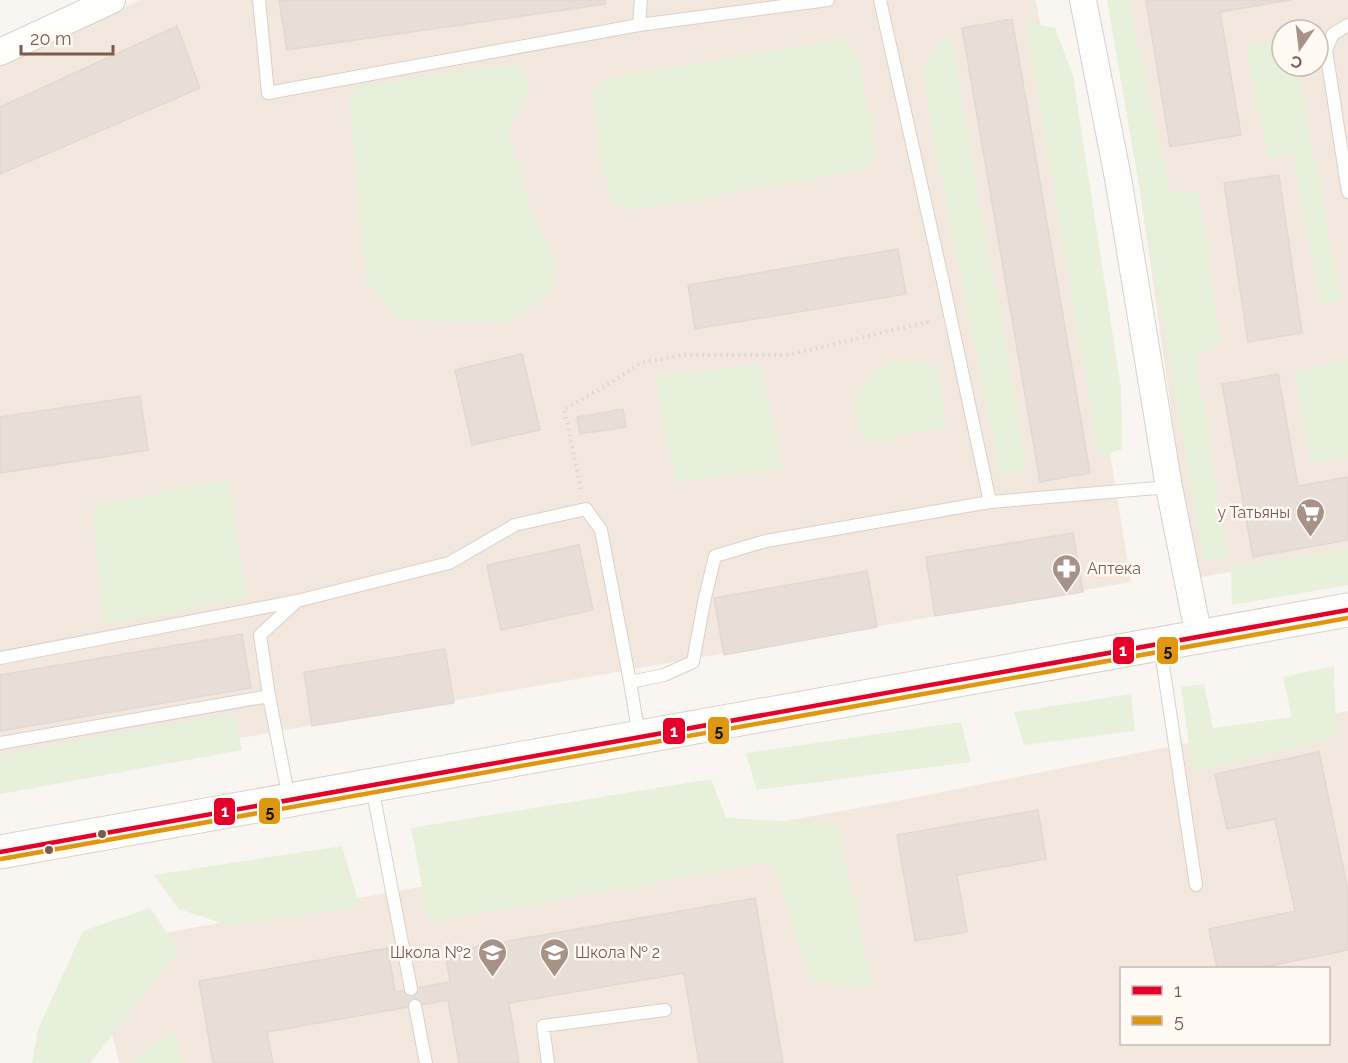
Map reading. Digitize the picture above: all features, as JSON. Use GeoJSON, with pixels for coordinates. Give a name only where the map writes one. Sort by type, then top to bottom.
{"type":"FeatureCollection","features":[{"type":"Feature","properties":{"kind":"main road"},"geometry":{"type":"LineString","coordinates":[[0,852],[1348,610]]}},
{"type":"Feature","properties":{"kind":"street"},"geometry":{"type":"LineString","coordinates":[[0,52],[112,0]]}},
{"type":"Feature","properties":{"kind":"street"},"geometry":{"type":"LineString","coordinates":[[1083,0],[1118,178],[1169,487],[1199,637]]}},
{"type":"Feature","properties":{"kind":"lane"},"geometry":{"type":"LineString","coordinates":[[259,0],[268,93],[639,25],[828,0]]}},
{"type":"Feature","properties":{"kind":"lane"},"geometry":{"type":"LineString","coordinates":[[639,25],[641,0]]}},
{"type":"Feature","properties":{"kind":"lane"},"geometry":{"type":"LineString","coordinates":[[880,0],[990,502]]}},
{"type":"Feature","properties":{"kind":"lane"},"geometry":{"type":"LineString","coordinates":[[1348,25],[1333,34],[1326,50],[1348,192]]}},
{"type":"Feature","properties":{"kind":"lane"},"geometry":{"type":"LineString","coordinates":[[630,682],[664,675],[693,662],[715,556],[766,540],[990,502],[1169,487]]}},
{"type":"Feature","properties":{"kind":"lane"},"geometry":{"type":"LineString","coordinates":[[0,658],[297,601],[449,563],[515,525],[586,509],[601,530],[639,737]]}},
{"type":"Feature","properties":{"kind":"lane"},"geometry":{"type":"LineString","coordinates":[[290,800],[269,696],[260,635],[297,601]]}},
{"type":"Feature","properties":{"kind":"lane"},"geometry":{"type":"LineString","coordinates":[[1160,644],[1196,885]]}},
{"type":"Feature","properties":{"kind":"lane"},"geometry":{"type":"LineString","coordinates":[[0,743],[269,696]]}},
{"type":"Feature","properties":{"kind":"lane"},"geometry":{"type":"LineString","coordinates":[[372,785],[411,989]]}},
{"type":"Feature","properties":{"kind":"lane"},"geometry":{"type":"LineString","coordinates":[[415,1006],[426,1063]]}},
{"type":"Feature","properties":{"kind":"lane"},"geometry":{"type":"LineString","coordinates":[[548,1063],[543,1026],[665,1010]]}},
{"type":"Feature","properties":{"kind":"path"},"geometry":{"type":"LineString","coordinates":[[586,509],[564,409],[606,386],[640,363],[682,355],[788,355],[927,322],[943,282]]}},
{"type":"Feature","properties":{"kind":"shaded area"},"geometry":{"type":"Polygon","coordinates":[[[140,0],[1036,0],[1131,582],[0,780],[0,65],[140,0]]]}},
{"type":"Feature","properties":{"kind":"shaded area"},"geometry":{"type":"Polygon","coordinates":[[[1113,0],[1348,0],[1348,552],[1195,578],[1113,0]]]}},
{"type":"Feature","properties":{"kind":"shaded area"},"geometry":{"type":"Polygon","coordinates":[[[1348,711],[1348,1063],[119,1063],[92,946],[902,800],[1348,711]]]}},
{"type":"Feature","properties":{"kind":"green space"},"geometry":{"type":"Polygon","coordinates":[[[1107,0],[1128,0],[1170,192],[1199,193],[1221,344],[1195,357],[1229,557],[1204,561],[1107,0]]]}},
{"type":"Feature","properties":{"kind":"green space"},"geometry":{"type":"Polygon","coordinates":[[[1027,22],[1055,28],[1073,76],[1121,388],[1122,449],[1100,457],[1039,104],[1027,22]]]}},
{"type":"Feature","properties":{"kind":"green space"},"geometry":{"type":"Polygon","coordinates":[[[950,33],[1027,471],[1001,477],[921,69],[950,33]]]}},
{"type":"Feature","properties":{"kind":"green space"},"geometry":{"type":"Polygon","coordinates":[[[837,40],[850,45],[858,57],[876,148],[873,161],[863,170],[633,210],[618,206],[609,196],[593,103],[594,88],[603,79],[837,40]]]}},
{"type":"Feature","properties":{"kind":"green space"},"geometry":{"type":"Polygon","coordinates":[[[1270,40],[1270,78],[1298,78],[1341,300],[1321,304],[1292,154],[1268,158],[1246,45],[1270,40]]]}},
{"type":"Feature","properties":{"kind":"green space"},"geometry":{"type":"Polygon","coordinates":[[[517,65],[531,85],[508,131],[531,209],[556,264],[550,294],[507,323],[397,320],[366,279],[349,103],[356,87],[517,65]]]}},
{"type":"Feature","properties":{"kind":"green space"},"geometry":{"type":"Polygon","coordinates":[[[888,360],[937,366],[947,427],[864,443],[853,399],[888,360]]]}},
{"type":"Feature","properties":{"kind":"green space"},"geometry":{"type":"Polygon","coordinates":[[[1348,361],[1348,457],[1311,464],[1294,371],[1348,361]]]}},
{"type":"Feature","properties":{"kind":"green space"},"geometry":{"type":"Polygon","coordinates":[[[761,364],[782,467],[676,483],[656,377],[761,364]]]}},
{"type":"Feature","properties":{"kind":"green space"},"geometry":{"type":"Polygon","coordinates":[[[227,480],[247,598],[105,625],[92,508],[227,480]]]}},
{"type":"Feature","properties":{"kind":"green space"},"geometry":{"type":"Polygon","coordinates":[[[1348,550],[1348,585],[1232,605],[1231,567],[1348,550]]]}},
{"type":"Feature","properties":{"kind":"green space"},"geometry":{"type":"Polygon","coordinates":[[[1334,666],[1336,737],[1193,772],[1181,687],[1204,684],[1213,728],[1292,717],[1283,677],[1334,666]]]}},
{"type":"Feature","properties":{"kind":"green space"},"geometry":{"type":"Polygon","coordinates":[[[1131,694],[1135,731],[1024,745],[1014,712],[1131,694]]]}},
{"type":"Feature","properties":{"kind":"green space"},"geometry":{"type":"Polygon","coordinates":[[[235,713],[242,750],[0,794],[0,755],[235,713]]]}},
{"type":"Feature","properties":{"kind":"green space"},"geometry":{"type":"Polygon","coordinates":[[[961,722],[971,762],[757,790],[746,753],[961,722]]]}},
{"type":"Feature","properties":{"kind":"green space"},"geometry":{"type":"Polygon","coordinates":[[[711,779],[726,818],[837,824],[873,989],[811,980],[772,862],[429,922],[411,828],[711,779]]]}},
{"type":"Feature","properties":{"kind":"green space"},"geometry":{"type":"Polygon","coordinates":[[[342,846],[360,907],[227,925],[179,909],[154,875],[342,846]]]}},
{"type":"Feature","properties":{"kind":"green space"},"geometry":{"type":"Polygon","coordinates":[[[150,908],[179,950],[90,1063],[32,1063],[38,1029],[83,931],[150,908]]]}},
{"type":"Feature","properties":{"kind":"green space"},"geometry":{"type":"Polygon","coordinates":[[[175,1031],[182,1063],[128,1063],[175,1031]]]}},
{"type":"Feature","properties":{"kind":"building"},"geometry":{"type":"Polygon","coordinates":[[[279,0],[605,0],[605,4],[287,50],[279,0]]]}},
{"type":"Feature","properties":{"kind":"building"},"geometry":{"type":"Polygon","coordinates":[[[1146,0],[1291,0],[1220,12],[1241,135],[1170,147],[1146,0]]]}},
{"type":"Feature","properties":{"kind":"building"},"geometry":{"type":"Polygon","coordinates":[[[1012,19],[1090,473],[1040,482],[962,28],[1012,19]]]}},
{"type":"Feature","properties":{"kind":"building"},"geometry":{"type":"Polygon","coordinates":[[[177,26],[200,88],[0,174],[0,107],[177,26]]]}},
{"type":"Feature","properties":{"kind":"building"},"geometry":{"type":"Polygon","coordinates":[[[1279,175],[1302,333],[1248,342],[1224,183],[1279,175]]]}},
{"type":"Feature","properties":{"kind":"building"},"geometry":{"type":"Polygon","coordinates":[[[898,249],[906,294],[695,329],[688,285],[898,249]]]}},
{"type":"Feature","properties":{"kind":"building"},"geometry":{"type":"Polygon","coordinates":[[[522,354],[540,430],[472,445],[455,370],[522,354]]]}},
{"type":"Feature","properties":{"kind":"building"},"geometry":{"type":"Polygon","coordinates":[[[1278,374],[1298,486],[1348,477],[1348,540],[1253,557],[1222,384],[1278,374]]]}},
{"type":"Feature","properties":{"kind":"building"},"geometry":{"type":"Polygon","coordinates":[[[140,396],[148,450],[0,473],[0,417],[140,396]]]}},
{"type":"Feature","properties":{"kind":"building"},"geometry":{"type":"Polygon","coordinates":[[[623,409],[626,427],[580,434],[577,417],[623,409]]]}},
{"type":"Feature","properties":{"kind":"building"},"geometry":{"type":"Polygon","coordinates":[[[1073,533],[1083,592],[935,616],[926,557],[1073,533]]]}},
{"type":"Feature","properties":{"kind":"building"},"geometry":{"type":"Polygon","coordinates":[[[579,545],[593,610],[501,630],[487,565],[579,545]]]}},
{"type":"Feature","properties":{"kind":"building"},"geometry":{"type":"Polygon","coordinates":[[[867,571],[877,627],[724,655],[714,598],[867,571]]]}},
{"type":"Feature","properties":{"kind":"building"},"geometry":{"type":"Polygon","coordinates":[[[242,634],[251,688],[0,731],[0,675],[242,634]]]}},
{"type":"Feature","properties":{"kind":"building"},"geometry":{"type":"Polygon","coordinates":[[[445,649],[454,703],[312,726],[304,672],[445,649]]]}},
{"type":"Feature","properties":{"kind":"building"},"geometry":{"type":"Polygon","coordinates":[[[1319,752],[1348,891],[1348,950],[1265,967],[1217,967],[1209,929],[1295,911],[1275,819],[1227,829],[1215,774],[1319,752]]]}},
{"type":"Feature","properties":{"kind":"building"},"geometry":{"type":"Polygon","coordinates":[[[1038,810],[1046,859],[957,875],[967,932],[915,941],[897,835],[1038,810]]]}},
{"type":"Feature","properties":{"kind":"building","name":"Школа № 2"},"geometry":{"type":"Polygon","coordinates":[[[755,898],[783,1063],[699,1063],[684,973],[509,1003],[519,1063],[459,1063],[448,1000],[267,1032],[273,1063],[213,1063],[199,981],[388,948],[395,992],[450,982],[445,952],[755,898]]]}},
{"type":"Feature","properties":{"kind":"transit line","name":"1"},"geometry":{"type":"LineString","coordinates":[[0,852],[1348,610]]}},
{"type":"Feature","properties":{"kind":"transit line","name":"5"},"geometry":{"type":"LineString","coordinates":[[1,859],[1348,618]]}},
{"type":"Feature","properties":{"kind":"place","name":"у Татьяны"},"geometry":{"type":"Point","coordinates":[1311,538]}},
{"type":"Feature","properties":{"kind":"place","name":"Аптека"},"geometry":{"type":"Point","coordinates":[1066,594]}},
{"type":"Feature","properties":{"kind":"place","name":"Школа №2"},"geometry":{"type":"Point","coordinates":[492,978]}},
{"type":"Feature","properties":{"kind":"place","name":"Школа № 2"},"geometry":{"type":"Point","coordinates":[554,978]}}]}
